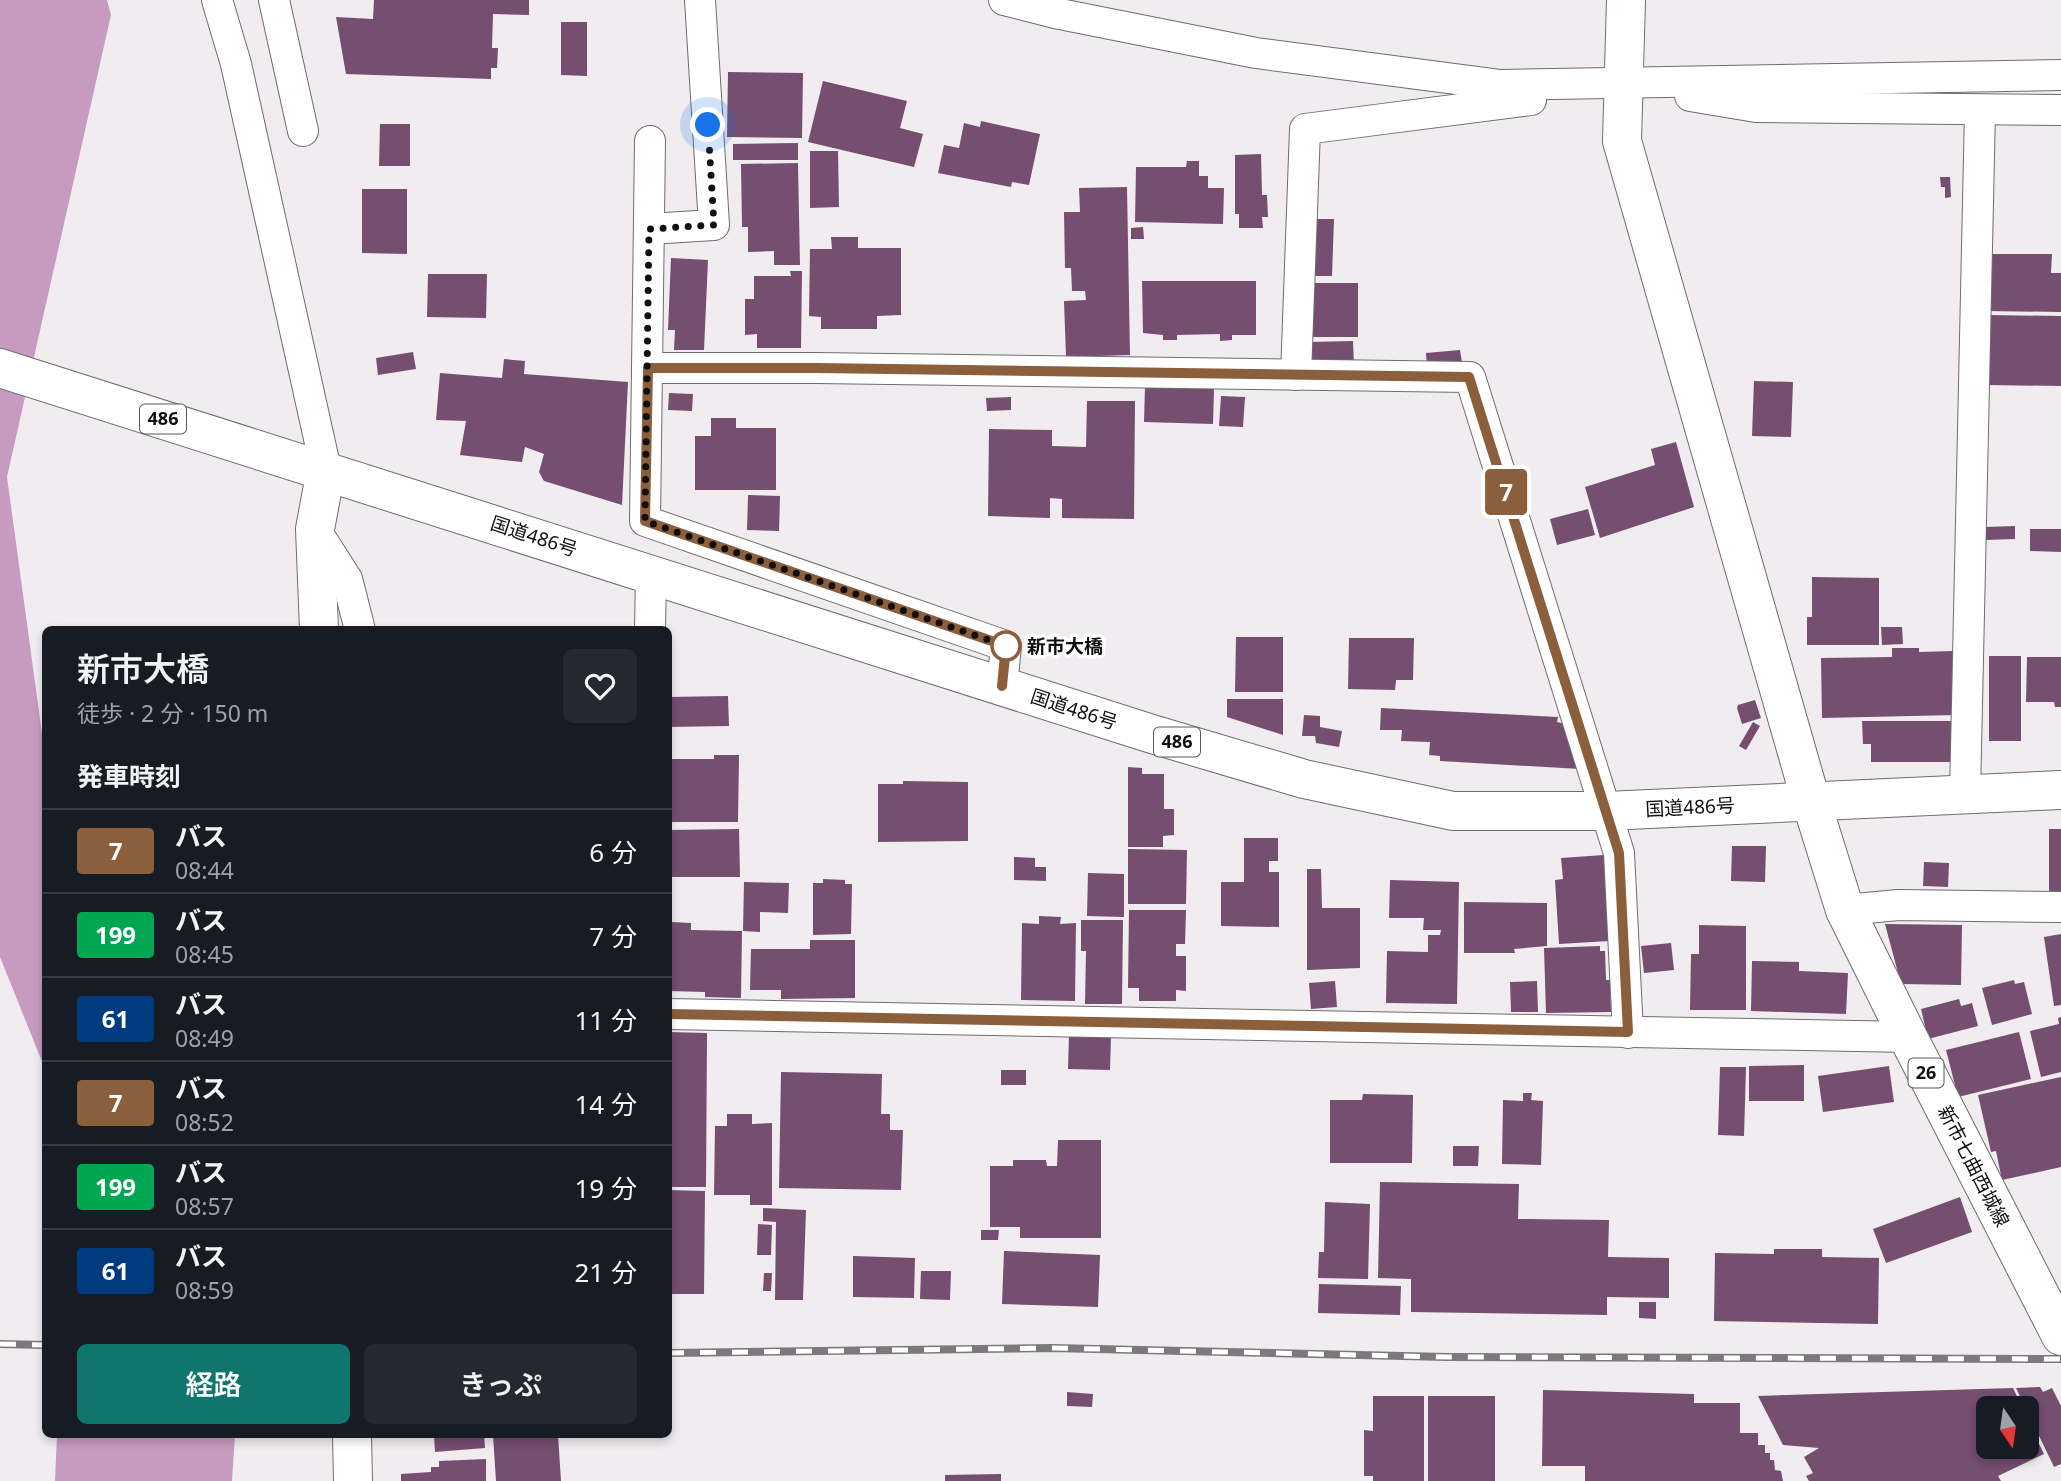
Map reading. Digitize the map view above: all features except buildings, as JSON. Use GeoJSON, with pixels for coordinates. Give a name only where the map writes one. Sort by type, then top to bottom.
{"type":"FeatureCollection","features":[{"type":"Feature","properties":{"kind":"main road","name":"新市七曲西城線"},"geometry":{"type":"LineString","coordinates":[[1626,0],[1622,141],[1811,801],[1845,910],[2061,1336]]}},
{"type":"Feature","properties":{"kind":"main road","name":"国道486号"},"geometry":{"type":"LineString","coordinates":[[0,368],[1304,779],[1452,811],[1606,811],[2061,790]]}},
{"type":"Feature","properties":{"kind":"main road"},"geometry":{"type":"LineString","coordinates":[[319,626],[315,529],[326,470]]}},
{"type":"Feature","properties":{"kind":"main road"},"geometry":{"type":"LineString","coordinates":[[352,1438],[354,1481]]}},
{"type":"Feature","properties":{"kind":"street"},"geometry":{"type":"LineString","coordinates":[[217,0],[236,64],[326,470]]}},
{"type":"Feature","properties":{"kind":"street"},"geometry":{"type":"LineString","coordinates":[[274,0],[303,131]]}},
{"type":"Feature","properties":{"kind":"street"},"geometry":{"type":"LineString","coordinates":[[649,229],[714,225],[700,0]]}},
{"type":"Feature","properties":{"kind":"street"},"geometry":{"type":"LineString","coordinates":[[1004,0],[1055,13],[1256,53],[1501,85],[2061,75]]}},
{"type":"Feature","properties":{"kind":"street"},"geometry":{"type":"LineString","coordinates":[[1624,84],[1756,107],[2061,110]]}},
{"type":"Feature","properties":{"kind":"street"},"geometry":{"type":"LineString","coordinates":[[1296,375],[1305,129],[1565,96],[1568,85]]}},
{"type":"Feature","properties":{"kind":"street"},"geometry":{"type":"LineString","coordinates":[[1965,795],[1980,111]]}},
{"type":"Feature","properties":{"kind":"street"},"geometry":{"type":"LineString","coordinates":[[650,141],[645,521],[1006,646],[1002,686]]}},
{"type":"Feature","properties":{"kind":"street"},"geometry":{"type":"LineString","coordinates":[[648,368],[1469,377],[1619,853],[1628,1032]]}},
{"type":"Feature","properties":{"kind":"street"},"geometry":{"type":"LineString","coordinates":[[315,529],[347,579],[359,626]]}},
{"type":"Feature","properties":{"kind":"street"},"geometry":{"type":"LineString","coordinates":[[650,626],[651,574]]}},
{"type":"Feature","properties":{"kind":"street"},"geometry":{"type":"LineString","coordinates":[[1845,910],[1898,905],[2061,908]]}},
{"type":"Feature","properties":{"kind":"street"},"geometry":{"type":"LineString","coordinates":[[672,1014],[1908,1037]]}},
{"type":"Feature","properties":{"kind":"shaded area"},"geometry":{"type":"Polygon","coordinates":[[[0,0],[107,0],[111,15],[7,477],[42,734],[42,1062],[0,957],[0,0]]]}},
{"type":"Feature","properties":{"kind":"shaded area"},"geometry":{"type":"Polygon","coordinates":[[[57,1438],[235,1438],[232,1481],[55,1481],[57,1438]]]}},
{"type":"Feature","properties":{"kind":"railway"},"geometry":{"type":"LineString","coordinates":[[0,1344],[42,1345]]}},
{"type":"Feature","properties":{"kind":"railway"},"geometry":{"type":"LineString","coordinates":[[672,1353],[1052,1348],[1447,1357],[2061,1359]]}},
{"type":"Feature","properties":{"kind":"bus line","name":"7"},"geometry":{"type":"LineString","coordinates":[[672,1014],[1628,1032],[1619,853],[1469,377],[648,368],[645,521],[1006,646],[1002,686]]}},
{"type":"Feature","properties":{"kind":"place","name":"新市大橋"},"geometry":{"type":"Point","coordinates":[1006,646]}},
{"type":"Feature","properties":{"kind":"route"},"geometry":{"type":"LineString","coordinates":[[708,125],[714,225],[649,229],[645,521],[1006,646]]}}]}
